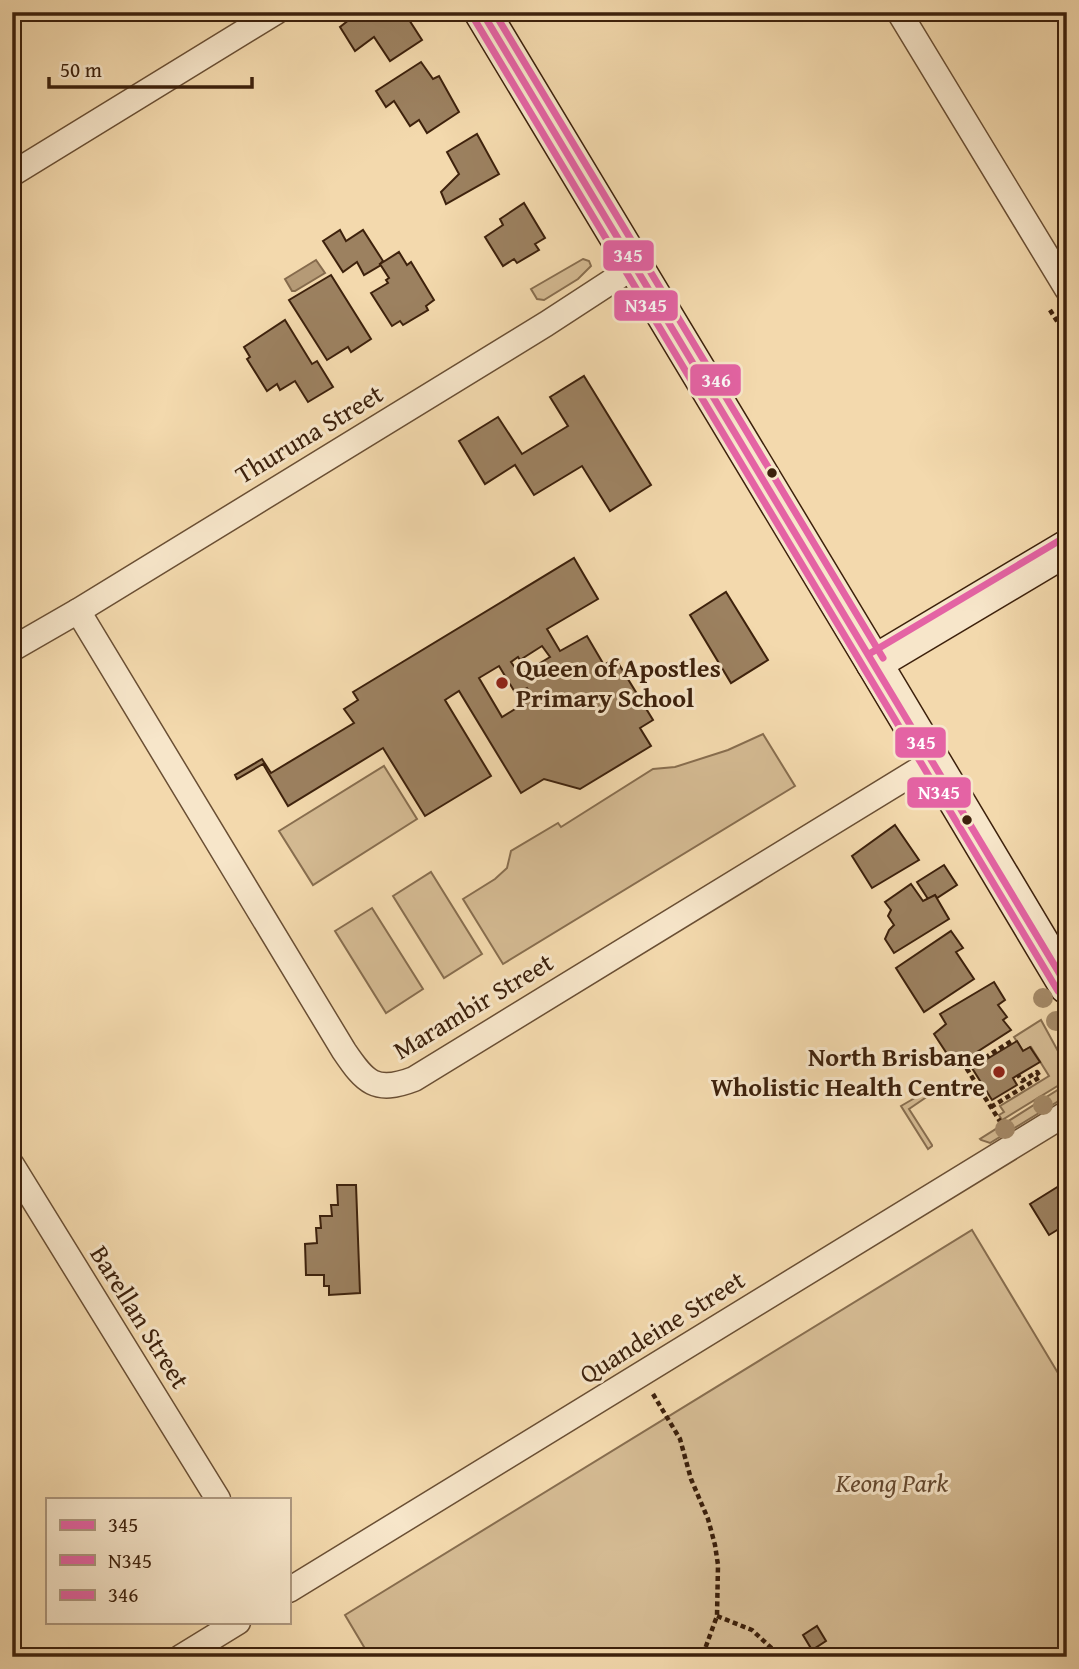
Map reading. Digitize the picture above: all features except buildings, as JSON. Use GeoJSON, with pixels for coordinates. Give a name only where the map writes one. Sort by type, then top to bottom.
{"type":"FeatureCollection","features":[{"type":"Feature","properties":{"kind":"main road"},"geometry":{"type":"LineString","coordinates":[[482,12],[1067,986]]}},
{"type":"Feature","properties":{"kind":"main road"},"geometry":{"type":"LineString","coordinates":[[874,663],[1067,548]]}},
{"type":"Feature","properties":{"kind":"street"},"geometry":{"type":"LineString","coordinates":[[12,174],[276,12]]}},
{"type":"Feature","properties":{"kind":"street"},"geometry":{"type":"LineString","coordinates":[[900,12],[1067,289]]}},
{"type":"Feature","properties":{"kind":"street","name":"Thuruna Street"},"geometry":{"type":"LineString","coordinates":[[12,649],[554,320],[598,288],[635,266]]}},
{"type":"Feature","properties":{"kind":"street","name":"Marambir Street"},"geometry":{"type":"LineString","coordinates":[[78,611],[344,1051],[361,1074],[379,1086],[390,1087],[421,1075],[933,761]]}},
{"type":"Feature","properties":{"kind":"street","name":"Quandeine Street"},"geometry":{"type":"LineString","coordinates":[[290,1589],[1067,1113]]}},
{"type":"Feature","properties":{"kind":"street","name":"Barellan Street"},"geometry":{"type":"LineString","coordinates":[[12,1165],[217,1498]]}},
{"type":"Feature","properties":{"kind":"street"},"geometry":{"type":"LineString","coordinates":[[181,1657],[235,1624]]}},
{"type":"Feature","properties":{"kind":"path"},"geometry":{"type":"LineString","coordinates":[[1001,1123],[967,1069],[1013,1040]]}},
{"type":"Feature","properties":{"kind":"path"},"geometry":{"type":"LineString","coordinates":[[991,1107],[1040,1077],[1037,1072],[1022,1081],[1018,1075]]}},
{"type":"Feature","properties":{"kind":"path"},"geometry":{"type":"LineString","coordinates":[[641,1374],[680,1439],[691,1479],[708,1519],[718,1565],[717,1616],[702,1657]]}},
{"type":"Feature","properties":{"kind":"path"},"geometry":{"type":"LineString","coordinates":[[717,1616],[752,1630],[781,1657]]}},
{"type":"Feature","properties":{"kind":"green space"},"geometry":{"type":"Polygon","coordinates":[[[583,259],[589,261],[591,266],[578,279],[544,300],[537,299],[531,289],[583,259]]]}},
{"type":"Feature","properties":{"kind":"green space"},"geometry":{"type":"Polygon","coordinates":[[[763,734],[795,786],[503,964],[463,899],[507,868],[511,851],[558,823],[561,827],[653,769],[675,767],[728,750],[763,734]]]}},
{"type":"Feature","properties":{"kind":"green space"},"geometry":{"type":"Polygon","coordinates":[[[384,766],[417,819],[313,885],[279,831],[384,766]]]}},
{"type":"Feature","properties":{"kind":"green space"},"geometry":{"type":"Polygon","coordinates":[[[431,872],[482,954],[444,978],[393,896],[431,872]]]}},
{"type":"Feature","properties":{"kind":"green space"},"geometry":{"type":"Polygon","coordinates":[[[372,908],[423,989],[386,1013],[335,931],[372,908]]]}},
{"type":"Feature","properties":{"kind":"green space"},"geometry":{"type":"Polygon","coordinates":[[[1041,1020],[1059,1053],[1065,1050],[1067,1053],[1067,1078],[1002,1120],[999,1115],[1004,1112],[1000,1106],[1049,1076],[1031,1047],[1023,1051],[1014,1037],[1041,1020]]]}},
{"type":"Feature","properties":{"kind":"green space"},"geometry":{"type":"Polygon","coordinates":[[[1067,1084],[1065,1097],[990,1143],[980,1139],[1067,1084]]]}},
{"type":"Feature","properties":{"kind":"green space"},"geometry":{"type":"Polygon","coordinates":[[[925,1092],[928,1096],[909,1109],[932,1145],[928,1149],[901,1106],[925,1092]]]}},
{"type":"Feature","properties":{"kind":"green space","name":"Keong Park"},"geometry":{"type":"Polygon","coordinates":[[[972,1230],[1067,1388],[1067,1657],[370,1657],[345,1615],[972,1230]]]}},
{"type":"Feature","properties":{"kind":"shaded area"},"geometry":{"type":"Polygon","coordinates":[[[316,260],[325,273],[292,291],[285,279],[316,260]]]}},
{"type":"Feature","properties":{"kind":"transit line","name":"345"},"geometry":{"type":"LineString","coordinates":[[482,12],[1067,986]]}},
{"type":"Feature","properties":{"kind":"transit line","name":"346"},"geometry":{"type":"LineString","coordinates":[[494,12],[883,658]]}},
{"type":"Feature","properties":{"kind":"transit line","name":"N345"},"geometry":{"type":"LineString","coordinates":[[473,17],[1058,991]]}},
{"type":"Feature","properties":{"kind":"transit line","name":"346"},"geometry":{"type":"LineString","coordinates":[[869,654],[1062,539]]}},
{"type":"Feature","properties":{"kind":"place","name":"Queen of Apostles Primary School"},"geometry":{"type":"Point","coordinates":[502,683]}},
{"type":"Feature","properties":{"kind":"place","name":"North Brisbane Wholistic Health Centre"},"geometry":{"type":"Point","coordinates":[999,1072]}}]}
